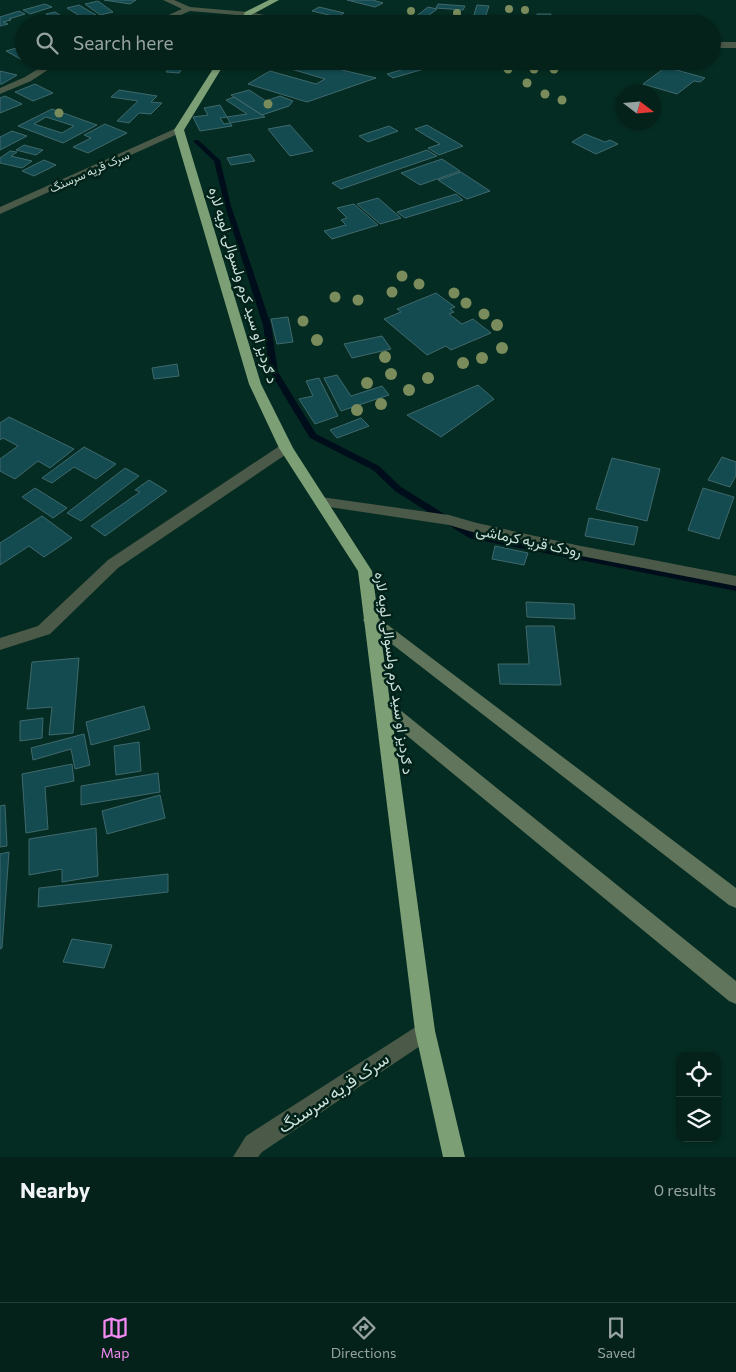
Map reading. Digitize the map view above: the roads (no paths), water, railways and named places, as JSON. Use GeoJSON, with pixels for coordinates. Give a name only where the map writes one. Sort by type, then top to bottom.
{"type":"FeatureCollection","features":[{"type":"Feature","properties":{"kind":"highway"},"geometry":{"type":"LineString","coordinates":[[248,14],[275,0]]}},
{"type":"Feature","properties":{"kind":"highway"},"geometry":{"type":"LineString","coordinates":[[179,130],[216,70]]}},
{"type":"Feature","properties":{"kind":"highway","name":"د ګردیز او سید کرم ولسوالۍ لویه لاره"},"geometry":{"type":"LineString","coordinates":[[179,130],[255,384],[286,448],[364,571],[425,1031],[454,1157]]}},
{"type":"Feature","properties":{"kind":"street"},"geometry":{"type":"LineString","coordinates":[[167,0],[189,9],[254,15]]}},
{"type":"Feature","properties":{"kind":"street"},"geometry":{"type":"LineString","coordinates":[[174,15],[189,9]]}},
{"type":"Feature","properties":{"kind":"street"},"geometry":{"type":"LineString","coordinates":[[721,45],[736,45]]}},
{"type":"Feature","properties":{"kind":"street"},"geometry":{"type":"LineString","coordinates":[[0,91],[28,79],[42,70]]}},
{"type":"Feature","properties":{"kind":"street","name":"سرک قریه سرسنگ"},"geometry":{"type":"LineString","coordinates":[[0,211],[179,130]]}},
{"type":"Feature","properties":{"kind":"street"},"geometry":{"type":"LineString","coordinates":[[0,644],[44,630],[113,564],[286,448]]}},
{"type":"Feature","properties":{"kind":"street","name":"رودک قریه کرماشی"},"geometry":{"type":"LineString","coordinates":[[322,502],[449,520],[476,528],[576,550],[736,581]]}},
{"type":"Feature","properties":{"kind":"street"},"geometry":{"type":"LineString","coordinates":[[371,620],[736,898]]}},
{"type":"Feature","properties":{"kind":"street"},"geometry":{"type":"LineString","coordinates":[[383,706],[736,994]]}},
{"type":"Feature","properties":{"kind":"street","name":"سرک قریه سرسنگ"},"geometry":{"type":"LineString","coordinates":[[244,1157],[254,1144],[425,1031]]}},
{"type":"Feature","properties":{"kind":"waterway"},"geometry":{"type":"LineString","coordinates":[[178,88],[179,92]]}},
{"type":"Feature","properties":{"kind":"waterway"},"geometry":{"type":"LineString","coordinates":[[196,141],[217,160],[228,206],[267,325],[274,372],[313,436],[376,468],[398,489],[472,536],[736,587]]}}]}
